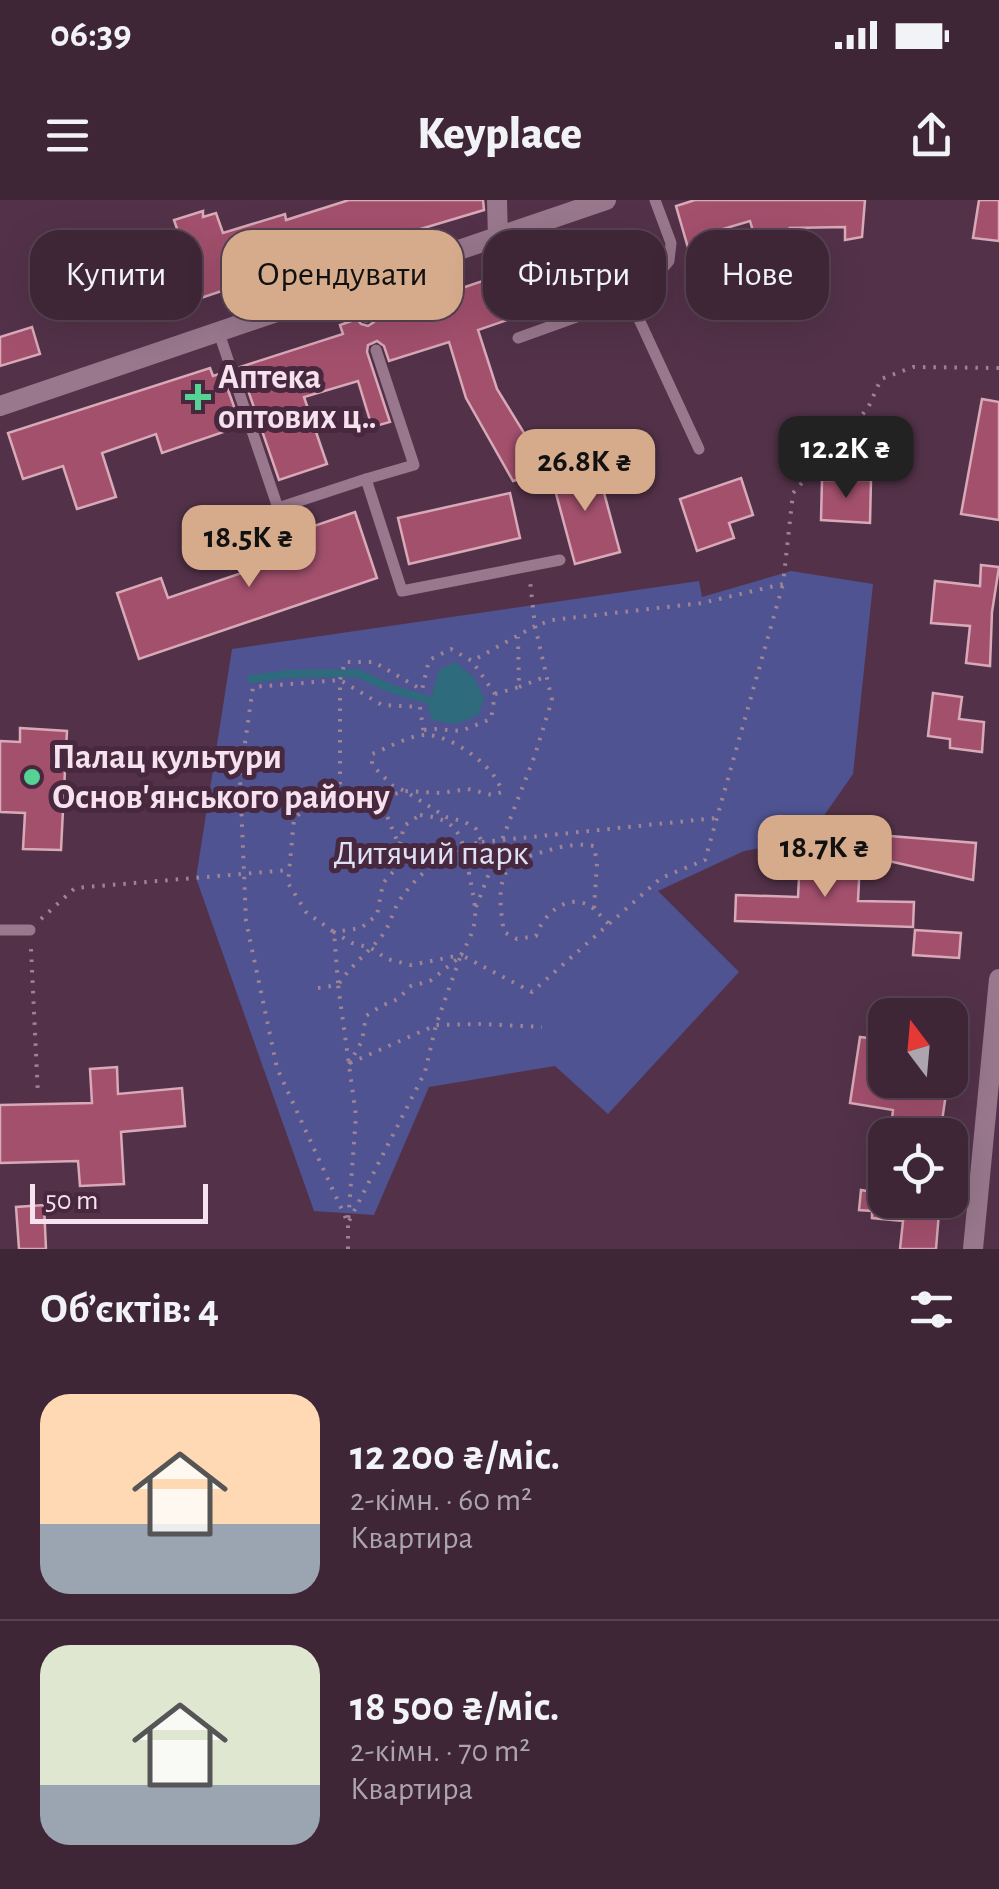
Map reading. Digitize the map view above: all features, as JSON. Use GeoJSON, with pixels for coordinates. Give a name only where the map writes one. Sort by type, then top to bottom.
{"type":"FeatureCollection","features":[{"type":"Feature","properties":{"kind":"street"},"geometry":{"type":"LineString","coordinates":[[497,200],[498,230]]}},
{"type":"Feature","properties":{"kind":"street"},"geometry":{"type":"LineString","coordinates":[[521,230],[606,200]]}},
{"type":"Feature","properties":{"kind":"street"},"geometry":{"type":"LineString","coordinates":[[0,406],[256,320]]}},
{"type":"Feature","properties":{"kind":"street"},"geometry":{"type":"LineString","coordinates":[[973,1249],[999,979]]}},
{"type":"Feature","properties":{"kind":"lane"},"geometry":{"type":"LineString","coordinates":[[655,200],[671,243],[666,265]]}},
{"type":"Feature","properties":{"kind":"lane"},"geometry":{"type":"LineString","coordinates":[[518,338],[568,320]]}},
{"type":"Feature","properties":{"kind":"lane"},"geometry":{"type":"LineString","coordinates":[[638,320],[699,450]]}},
{"type":"Feature","properties":{"kind":"lane"},"geometry":{"type":"LineString","coordinates":[[218,333],[278,508],[414,464],[376,350]]}},
{"type":"Feature","properties":{"kind":"lane"},"geometry":{"type":"LineString","coordinates":[[366,480],[402,591],[560,560]]}},
{"type":"Feature","properties":{"kind":"lane"},"geometry":{"type":"LineString","coordinates":[[0,930],[30,930]]}},
{"type":"Feature","properties":{"kind":"path"},"geometry":{"type":"LineString","coordinates":[[424,733],[448,739],[472,755],[500,781],[502,792],[492,795],[468,789],[441,794],[406,791],[316,798],[294,819],[288,883],[306,912],[387,960],[411,964],[461,956],[532,992],[661,878],[705,860],[782,584],[793,493],[868,408],[881,379],[913,368],[999,368]]}},
{"type":"Feature","properties":{"kind":"path"},"geometry":{"type":"LineString","coordinates":[[476,907],[552,700],[535,626],[528,567]]}},
{"type":"Feature","properties":{"kind":"path"},"geometry":{"type":"LineString","coordinates":[[472,661],[552,620],[702,603],[782,584]]}},
{"type":"Feature","properties":{"kind":"path"},"geometry":{"type":"LineString","coordinates":[[518,636],[519,687]]}},
{"type":"Feature","properties":{"kind":"path"},"geometry":{"type":"LineString","coordinates":[[340,795],[340,680],[345,662],[374,662],[422,690],[430,660],[451,649],[472,661],[495,694],[491,718],[461,731],[435,729],[424,733],[372,754],[372,765],[393,786],[446,817],[476,828],[482,842]]}},
{"type":"Feature","properties":{"kind":"path"},"geometry":{"type":"LineString","coordinates":[[495,694],[547,676]]}},
{"type":"Feature","properties":{"kind":"path"},"geometry":{"type":"LineString","coordinates":[[348,1223],[277,1068],[246,921],[240,778],[252,688],[340,680],[382,705],[420,707],[424,733]]}},
{"type":"Feature","properties":{"kind":"path"},"geometry":{"type":"LineString","coordinates":[[365,795],[387,816],[400,848]]}},
{"type":"Feature","properties":{"kind":"path"},"geometry":{"type":"LineString","coordinates":[[334,932],[361,928],[377,915],[383,883],[394,871],[404,826],[420,815],[435,816],[452,825],[464,838],[476,907],[474,932],[436,1025],[425,1072],[348,1223]]}},
{"type":"Feature","properties":{"kind":"path"},"geometry":{"type":"LineString","coordinates":[[400,848],[464,845],[716,818]]}},
{"type":"Feature","properties":{"kind":"path"},"geometry":{"type":"LineString","coordinates":[[594,909],[594,846],[576,843],[530,855],[510,867],[502,885],[500,911],[504,932],[517,939],[536,936],[549,913],[565,903],[586,902],[609,924]]}},
{"type":"Feature","properties":{"kind":"path"},"geometry":{"type":"LineString","coordinates":[[318,988],[338,984],[348,968],[386,931],[396,905],[412,884],[464,845]]}},
{"type":"Feature","properties":{"kind":"path"},"geometry":{"type":"LineString","coordinates":[[38,1096],[30,930],[76,888],[289,870]]}},
{"type":"Feature","properties":{"kind":"path"},"geometry":{"type":"LineString","coordinates":[[334,932],[356,1116],[348,1249]]}},
{"type":"Feature","properties":{"kind":"path"},"geometry":{"type":"LineString","coordinates":[[349,1064],[362,1041],[366,1016],[398,999],[410,986],[430,981],[461,956]]}},
{"type":"Feature","properties":{"kind":"path"},"geometry":{"type":"LineString","coordinates":[[349,1064],[436,1025],[542,1027]]}},
{"type":"Feature","properties":{"kind":"green space","name":"Дитячий парк"},"geometry":{"type":"Polygon","coordinates":[[[791,571],[873,584],[853,774],[807,840],[744,851],[658,891],[739,972],[608,1114],[555,1066],[429,1087],[374,1215],[314,1211],[196,878],[232,649],[699,581],[702,597],[791,571]]]}},
{"type":"Feature","properties":{"kind":"shaded area"},"geometry":{"type":"Polygon","coordinates":[[[455,662],[473,677],[484,699],[478,715],[455,724],[432,720],[428,708],[439,670],[455,662]]]}},
{"type":"Feature","properties":{"kind":"building"},"geometry":{"type":"Polygon","coordinates":[[[349,200],[483,200],[484,210],[417,230],[233,230],[285,214],[286,220],[349,200]]]}},
{"type":"Feature","properties":{"kind":"building"},"geometry":{"type":"Polygon","coordinates":[[[695,200],[865,200],[862,237],[845,240],[845,227],[753,230],[750,221],[719,230],[686,230],[686,241],[676,206],[695,200]]]}},
{"type":"Feature","properties":{"kind":"building"},"geometry":{"type":"Polygon","coordinates":[[[979,200],[999,200],[999,241],[973,238],[979,200]]]}},
{"type":"Feature","properties":{"kind":"building"},"geometry":{"type":"Polygon","coordinates":[[[203,211],[203,217],[216,213],[222,230],[222,291],[202,298],[202,230],[177,230],[174,220],[203,211]]]}},
{"type":"Feature","properties":{"kind":"building"},"geometry":{"type":"Polygon","coordinates":[[[483,281],[483,320],[507,320],[478,330],[497,389],[524,433],[562,466],[513,481],[466,398],[449,342],[389,361],[384,346],[377,341],[368,345],[367,352],[390,422],[372,427],[358,381],[304,397],[327,464],[279,480],[240,367],[343,334],[340,325],[354,320],[368,326],[374,320],[463,320],[465,287],[483,281]]]}},
{"type":"Feature","properties":{"kind":"building"},"geometry":{"type":"Polygon","coordinates":[[[32,327],[40,354],[0,366],[0,337],[32,327]]]}},
{"type":"Feature","properties":{"kind":"building"},"geometry":{"type":"Polygon","coordinates":[[[210,368],[213,376],[222,373],[241,426],[162,453],[156,434],[102,453],[116,497],[77,509],[63,466],[23,479],[8,433],[210,368]]]}},
{"type":"Feature","properties":{"kind":"building"},"geometry":{"type":"Polygon","coordinates":[[[982,399],[999,402],[999,520],[961,514],[982,399]]]}},
{"type":"Feature","properties":{"kind":"building"},"geometry":{"type":"Polygon","coordinates":[[[596,463],[620,552],[575,564],[551,475],[596,463]]]}},
{"type":"Feature","properties":{"kind":"building"},"geometry":{"type":"Polygon","coordinates":[[[741,478],[753,515],[729,523],[734,538],[697,551],[680,499],[741,478]]]}},
{"type":"Feature","properties":{"kind":"building"},"geometry":{"type":"Polygon","coordinates":[[[822,480],[871,480],[870,523],[821,520],[822,480]]]}},
{"type":"Feature","properties":{"kind":"building"},"geometry":{"type":"Polygon","coordinates":[[[510,493],[520,538],[409,564],[398,518],[510,493]]]}},
{"type":"Feature","properties":{"kind":"building"},"geometry":{"type":"Polygon","coordinates":[[[355,512],[377,578],[139,659],[117,593],[161,578],[168,598],[312,549],[305,529],[355,512]]]}},
{"type":"Feature","properties":{"kind":"building"},"geometry":{"type":"Polygon","coordinates":[[[981,565],[999,567],[990,666],[966,663],[970,626],[931,623],[935,581],[980,586],[981,565]]]}},
{"type":"Feature","properties":{"kind":"building"},"geometry":{"type":"Polygon","coordinates":[[[933,693],[962,697],[959,719],[984,722],[982,752],[950,748],[950,739],[928,736],[933,693]]]}},
{"type":"Feature","properties":{"kind":"building","name":"Палац культури Основ'янського району"},"geometry":{"type":"Polygon","coordinates":[[[20,728],[67,731],[61,850],[23,849],[25,813],[0,812],[0,741],[20,742],[20,728]]]}},
{"type":"Feature","properties":{"kind":"building"},"geometry":{"type":"Polygon","coordinates":[[[865,834],[976,843],[973,880],[862,855],[865,834]]]}},
{"type":"Feature","properties":{"kind":"building"},"geometry":{"type":"Polygon","coordinates":[[[800,859],[860,861],[858,901],[914,902],[913,927],[735,921],[736,895],[798,897],[800,859]]]}},
{"type":"Feature","properties":{"kind":"building"},"geometry":{"type":"Polygon","coordinates":[[[915,930],[961,933],[959,958],[913,955],[915,930]]]}},
{"type":"Feature","properties":{"kind":"building"},"geometry":{"type":"Polygon","coordinates":[[[860,1037],[868,1038],[868,1098],[945,1098],[942,1118],[892,1118],[893,1110],[850,1103],[860,1037]]]}},
{"type":"Feature","properties":{"kind":"building"},"geometry":{"type":"Polygon","coordinates":[[[117,1067],[118,1094],[182,1088],[185,1126],[121,1132],[124,1184],[80,1186],[78,1161],[0,1163],[0,1105],[92,1103],[90,1069],[117,1067]]]}},
{"type":"Feature","properties":{"kind":"building"},"geometry":{"type":"Polygon","coordinates":[[[861,1190],[868,1191],[868,1211],[859,1210],[861,1190]]]}},
{"type":"Feature","properties":{"kind":"building"},"geometry":{"type":"Polygon","coordinates":[[[44,1205],[46,1249],[19,1249],[16,1207],[44,1205]]]}},
{"type":"Feature","properties":{"kind":"building"},"geometry":{"type":"Polygon","coordinates":[[[872,1218],[939,1218],[936,1249],[900,1249],[903,1221],[872,1218]]]}},
{"type":"Feature","properties":{"kind":"waterway"},"geometry":{"type":"LineString","coordinates":[[251,679],[357,673],[432,701],[440,697]]}},
{"type":"Feature","properties":{"kind":"place","name":"Аптека оптових ц‥"},"geometry":{"type":"Point","coordinates":[198,397]}},
{"type":"Feature","properties":{"kind":"place","name":"Палац культури Основ'янського району"},"geometry":{"type":"Point","coordinates":[32,777]}}]}
